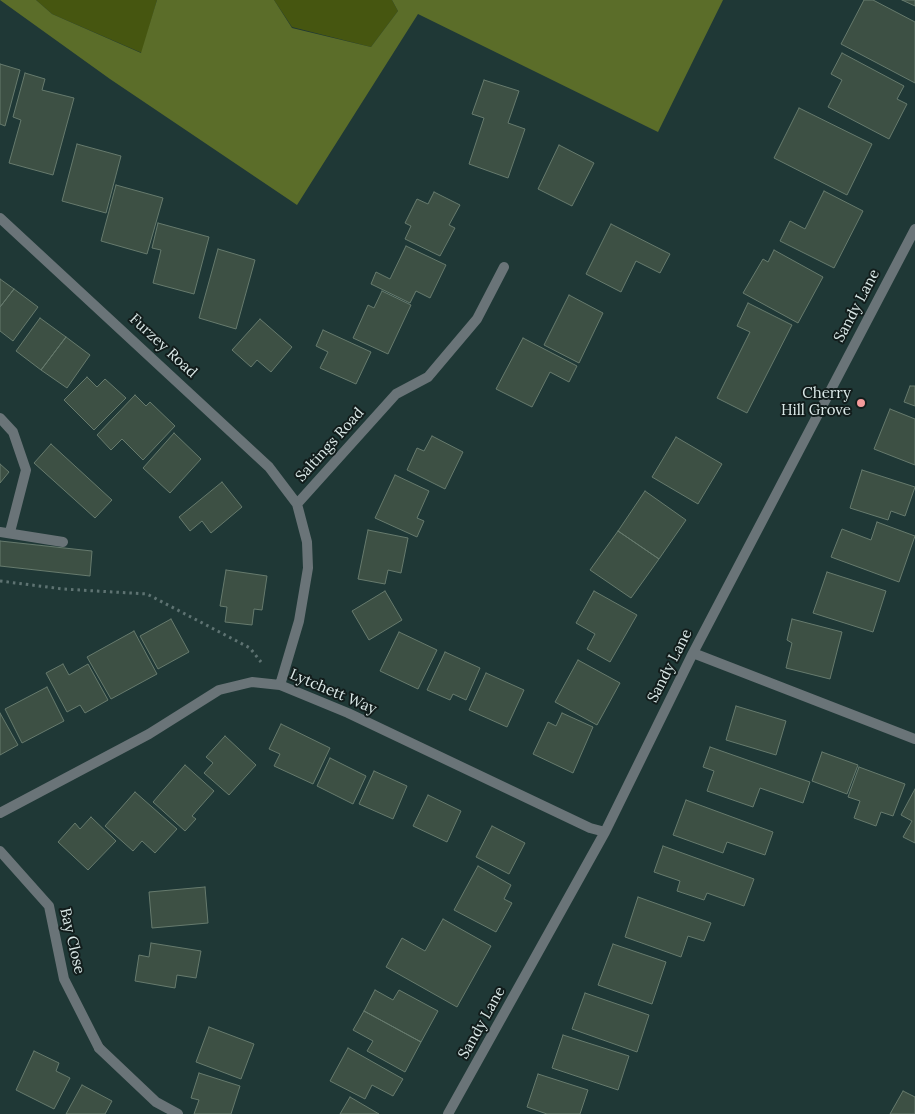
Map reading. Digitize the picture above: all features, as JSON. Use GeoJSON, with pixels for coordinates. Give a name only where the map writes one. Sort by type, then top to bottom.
{"type":"FeatureCollection","features":[{"type":"Feature","properties":{"kind":"street","name":"Furzey Road"},"geometry":{"type":"LineString","coordinates":[[0,218],[80,290],[269,467],[297,504]]}},
{"type":"Feature","properties":{"kind":"street","name":"Sandy Lane"},"geometry":{"type":"LineString","coordinates":[[448,1114],[605,832],[693,653],[915,229]]}},
{"type":"Feature","properties":{"kind":"street","name":"Saltings Road"},"geometry":{"type":"LineString","coordinates":[[280,685],[299,620],[308,568],[307,542],[297,504],[396,394],[428,377],[477,320],[504,267]]}},
{"type":"Feature","properties":{"kind":"street"},"geometry":{"type":"LineString","coordinates":[[0,418],[13,432],[26,470],[5,532],[63,542]]}},
{"type":"Feature","properties":{"kind":"street"},"geometry":{"type":"LineString","coordinates":[[693,653],[915,739]]}},
{"type":"Feature","properties":{"kind":"street","name":"Lytchett Way"},"geometry":{"type":"LineString","coordinates":[[0,813],[149,734],[220,690],[252,682],[280,685],[348,713],[590,828],[605,832]]}},
{"type":"Feature","properties":{"kind":"street","name":"Bay Close"},"geometry":{"type":"LineString","coordinates":[[0,851],[49,906],[64,979],[99,1048],[156,1102],[178,1114]]}},
{"type":"Feature","properties":{"kind":"path"},"geometry":{"type":"LineString","coordinates":[[0,582],[63,590],[147,594],[250,648],[280,685]]}},
{"type":"Feature","properties":{"kind":"green space"},"geometry":{"type":"Polygon","coordinates":[[[0,0],[36,0],[52,14],[141,53],[157,0],[274,0],[292,28],[371,47],[398,11],[392,0],[723,0],[658,132],[418,14],[297,205],[110,79],[0,0]]]}},
{"type":"Feature","properties":{"kind":"green space"},"geometry":{"type":"Polygon","coordinates":[[[36,0],[157,0],[142,53],[52,14],[36,0]]]}},
{"type":"Feature","properties":{"kind":"green space"},"geometry":{"type":"Polygon","coordinates":[[[274,0],[392,0],[398,11],[371,47],[292,27],[274,0]]]}},
{"type":"Feature","properties":{"kind":"building"},"geometry":{"type":"Polygon","coordinates":[[[864,0],[873,0],[915,22],[915,83],[841,44],[864,0]]]}},
{"type":"Feature","properties":{"kind":"building"},"geometry":{"type":"Polygon","coordinates":[[[902,0],[915,0],[915,6],[902,0]]]}},
{"type":"Feature","properties":{"kind":"building"},"geometry":{"type":"Polygon","coordinates":[[[842,53],[904,86],[897,99],[907,104],[889,139],[828,107],[842,80],[831,74],[842,53]]]}},
{"type":"Feature","properties":{"kind":"building"},"geometry":{"type":"Polygon","coordinates":[[[0,64],[20,70],[5,126],[0,124],[0,64]]]}},
{"type":"Feature","properties":{"kind":"building"},"geometry":{"type":"Polygon","coordinates":[[[25,73],[45,79],[42,90],[74,98],[53,175],[9,163],[21,120],[13,117],[25,73]]]}},
{"type":"Feature","properties":{"kind":"building"},"geometry":{"type":"Polygon","coordinates":[[[484,80],[519,91],[508,123],[525,129],[508,178],[469,164],[484,118],[472,114],[484,80]]]}},
{"type":"Feature","properties":{"kind":"building"},"geometry":{"type":"Polygon","coordinates":[[[799,108],[872,144],[847,195],[774,158],[799,108]]]}},
{"type":"Feature","properties":{"kind":"building"},"geometry":{"type":"Polygon","coordinates":[[[77,144],[121,156],[106,213],[62,201],[77,144]]]}},
{"type":"Feature","properties":{"kind":"building"},"geometry":{"type":"Polygon","coordinates":[[[559,145],[594,163],[572,206],[538,189],[559,145]]]}},
{"type":"Feature","properties":{"kind":"building"},"geometry":{"type":"Polygon","coordinates":[[[116,185],[163,198],[147,254],[101,241],[116,185]]]}},
{"type":"Feature","properties":{"kind":"building"},"geometry":{"type":"Polygon","coordinates":[[[824,191],[863,211],[834,268],[780,241],[790,221],[805,229],[824,191]]]}},
{"type":"Feature","properties":{"kind":"building"},"geometry":{"type":"Polygon","coordinates":[[[434,192],[460,205],[449,225],[455,228],[440,256],[405,239],[411,226],[405,223],[417,199],[428,204],[434,192]]]}},
{"type":"Feature","properties":{"kind":"building"},"geometry":{"type":"Polygon","coordinates":[[[158,223],[209,237],[194,294],[153,283],[161,250],[152,248],[158,223]]]}},
{"type":"Feature","properties":{"kind":"building"},"geometry":{"type":"Polygon","coordinates":[[[611,224],[670,254],[660,273],[636,261],[621,292],[586,274],[611,224]]]}},
{"type":"Feature","properties":{"kind":"building"},"geometry":{"type":"Polygon","coordinates":[[[406,246],[446,265],[430,298],[416,291],[410,303],[371,284],[376,272],[390,279],[406,246]]]}},
{"type":"Feature","properties":{"kind":"building"},"geometry":{"type":"Polygon","coordinates":[[[218,249],[255,260],[236,329],[199,318],[218,249]]]}},
{"type":"Feature","properties":{"kind":"building"},"geometry":{"type":"Polygon","coordinates":[[[774,250],[823,277],[798,323],[743,293],[763,259],[768,262],[774,250]]]}},
{"type":"Feature","properties":{"kind":"building"},"geometry":{"type":"Polygon","coordinates":[[[0,279],[14,289],[0,307],[0,279]]]}},
{"type":"Feature","properties":{"kind":"building"},"geometry":{"type":"Polygon","coordinates":[[[14,289],[38,307],[13,341],[0,331],[0,307],[14,289]]]}},
{"type":"Feature","properties":{"kind":"building"},"geometry":{"type":"Polygon","coordinates":[[[382,291],[411,305],[388,354],[353,338],[368,305],[374,308],[382,291]]]}},
{"type":"Feature","properties":{"kind":"building"},"geometry":{"type":"Polygon","coordinates":[[[569,295],[603,313],[579,363],[544,345],[569,295]]]}},
{"type":"Feature","properties":{"kind":"building"},"geometry":{"type":"Polygon","coordinates":[[[748,303],[792,325],[747,413],[717,398],[750,332],[737,326],[748,303]]]}},
{"type":"Feature","properties":{"kind":"building"},"geometry":{"type":"Polygon","coordinates":[[[40,318],[66,337],[41,370],[16,351],[40,318]]]}},
{"type":"Feature","properties":{"kind":"building"},"geometry":{"type":"Polygon","coordinates":[[[260,319],[292,347],[271,372],[257,360],[251,367],[232,350],[260,319]]]}},
{"type":"Feature","properties":{"kind":"building"},"geometry":{"type":"Polygon","coordinates":[[[323,330],[371,352],[356,384],[320,368],[328,352],[316,346],[323,330]]]}},
{"type":"Feature","properties":{"kind":"building"},"geometry":{"type":"Polygon","coordinates":[[[66,337],[90,355],[67,388],[41,370],[66,337]]]}},
{"type":"Feature","properties":{"kind":"building"},"geometry":{"type":"Polygon","coordinates":[[[523,338],[577,366],[569,382],[550,372],[532,407],[496,389],[523,338]]]}},
{"type":"Feature","properties":{"kind":"building"},"geometry":{"type":"Polygon","coordinates":[[[87,377],[97,387],[105,379],[126,398],[94,430],[64,400],[87,377]]]}},
{"type":"Feature","properties":{"kind":"building"},"geometry":{"type":"Polygon","coordinates":[[[910,386],[915,386],[915,406],[904,402],[910,386]]]}},
{"type":"Feature","properties":{"kind":"building"},"geometry":{"type":"Polygon","coordinates":[[[135,395],[146,406],[150,402],[175,426],[143,460],[122,439],[111,450],[97,435],[135,395]]]}},
{"type":"Feature","properties":{"kind":"building"},"geometry":{"type":"Polygon","coordinates":[[[890,409],[915,419],[915,465],[874,449],[890,409]]]}},
{"type":"Feature","properties":{"kind":"building"},"geometry":{"type":"Polygon","coordinates":[[[174,433],[201,459],[170,493],[143,468],[174,433]]]}},
{"type":"Feature","properties":{"kind":"building"},"geometry":{"type":"Polygon","coordinates":[[[432,436],[463,452],[445,489],[407,470],[417,448],[424,451],[432,436]]]}},
{"type":"Feature","properties":{"kind":"building"},"geometry":{"type":"Polygon","coordinates":[[[676,437],[722,464],[698,504],[652,477],[676,437]]]}},
{"type":"Feature","properties":{"kind":"building"},"geometry":{"type":"Polygon","coordinates":[[[51,444],[112,500],[95,518],[34,463],[51,444]]]}},
{"type":"Feature","properties":{"kind":"building"},"geometry":{"type":"Polygon","coordinates":[[[0,464],[9,472],[0,483],[0,464]]]}},
{"type":"Feature","properties":{"kind":"building"},"geometry":{"type":"Polygon","coordinates":[[[862,470],[915,487],[905,516],[891,511],[888,520],[850,508],[862,470]]]}},
{"type":"Feature","properties":{"kind":"building"},"geometry":{"type":"Polygon","coordinates":[[[395,475],[429,491],[417,518],[424,521],[417,537],[375,518],[395,475]]]}},
{"type":"Feature","properties":{"kind":"building"},"geometry":{"type":"Polygon","coordinates":[[[222,482],[242,507],[211,533],[202,521],[190,531],[179,517],[222,482]]]}},
{"type":"Feature","properties":{"kind":"building"},"geometry":{"type":"Polygon","coordinates":[[[645,491],[686,520],[659,559],[618,531],[645,491]]]}},
{"type":"Feature","properties":{"kind":"building"},"geometry":{"type":"Polygon","coordinates":[[[877,522],[915,536],[899,582],[831,557],[842,529],[871,540],[877,522]]]}},
{"type":"Feature","properties":{"kind":"building"},"geometry":{"type":"Polygon","coordinates":[[[368,530],[408,538],[401,573],[388,570],[385,584],[358,579],[368,530]]]}},
{"type":"Feature","properties":{"kind":"building"},"geometry":{"type":"Polygon","coordinates":[[[618,531],[659,559],[631,598],[590,570],[618,531]]]}},
{"type":"Feature","properties":{"kind":"building"},"geometry":{"type":"Polygon","coordinates":[[[0,541],[92,551],[90,576],[0,566],[0,541]]]}},
{"type":"Feature","properties":{"kind":"building"},"geometry":{"type":"Polygon","coordinates":[[[226,570],[267,576],[262,610],[254,609],[252,625],[225,622],[227,607],[220,606],[226,570]]]}},
{"type":"Feature","properties":{"kind":"building"},"geometry":{"type":"Polygon","coordinates":[[[827,572],[886,591],[873,632],[813,613],[827,572]]]}},
{"type":"Feature","properties":{"kind":"building"},"geometry":{"type":"Polygon","coordinates":[[[385,591],[402,620],[369,640],[352,611],[385,591]]]}},
{"type":"Feature","properties":{"kind":"building"},"geometry":{"type":"Polygon","coordinates":[[[594,591],[637,615],[610,662],[587,649],[595,634],[576,623],[594,591]]]}},
{"type":"Feature","properties":{"kind":"building"},"geometry":{"type":"Polygon","coordinates":[[[171,619],[189,652],[158,669],[140,636],[171,619]]]}},
{"type":"Feature","properties":{"kind":"building"},"geometry":{"type":"Polygon","coordinates":[[[792,619],[842,632],[830,679],[786,668],[792,643],[787,640],[792,619]]]}},
{"type":"Feature","properties":{"kind":"building"},"geometry":{"type":"Polygon","coordinates":[[[134,631],[157,674],[111,699],[87,657],[134,631]]]}},
{"type":"Feature","properties":{"kind":"building"},"geometry":{"type":"Polygon","coordinates":[[[399,632],[437,650],[418,689],[380,671],[399,632]]]}},
{"type":"Feature","properties":{"kind":"building"},"geometry":{"type":"Polygon","coordinates":[[[445,652],[480,668],[466,700],[453,694],[450,700],[427,690],[445,652]]]}},
{"type":"Feature","properties":{"kind":"building"},"geometry":{"type":"Polygon","coordinates":[[[578,660],[620,683],[597,725],[555,702],[578,660]]]}},
{"type":"Feature","properties":{"kind":"building"},"geometry":{"type":"Polygon","coordinates":[[[63,664],[69,675],[88,664],[108,700],[85,713],[80,705],[67,712],[46,673],[63,664]]]}},
{"type":"Feature","properties":{"kind":"building"},"geometry":{"type":"Polygon","coordinates":[[[486,673],[524,690],[507,727],[469,710],[486,673]]]}},
{"type":"Feature","properties":{"kind":"building"},"geometry":{"type":"Polygon","coordinates":[[[47,687],[64,721],[22,743],[5,709],[47,687]]]}},
{"type":"Feature","properties":{"kind":"building"},"geometry":{"type":"Polygon","coordinates":[[[736,706],[786,721],[776,755],[726,740],[736,706]]]}},
{"type":"Feature","properties":{"kind":"building"},"geometry":{"type":"Polygon","coordinates":[[[0,713],[18,745],[0,755],[0,713]]]}},
{"type":"Feature","properties":{"kind":"building"},"geometry":{"type":"Polygon","coordinates":[[[562,713],[593,727],[573,773],[533,754],[548,722],[556,726],[562,713]]]}},
{"type":"Feature","properties":{"kind":"building"},"geometry":{"type":"Polygon","coordinates":[[[281,724],[330,748],[313,784],[274,766],[280,754],[269,749],[281,724]]]}},
{"type":"Feature","properties":{"kind":"building"},"geometry":{"type":"Polygon","coordinates":[[[225,736],[256,765],[229,795],[204,773],[213,763],[206,757],[225,736]]]}},
{"type":"Feature","properties":{"kind":"building"},"geometry":{"type":"Polygon","coordinates":[[[710,747],[810,782],[803,803],[760,788],[753,807],[707,791],[714,771],[703,767],[710,747]]]}},
{"type":"Feature","properties":{"kind":"building"},"geometry":{"type":"Polygon","coordinates":[[[822,752],[858,765],[847,794],[812,781],[822,752]]]}},
{"type":"Feature","properties":{"kind":"building"},"geometry":{"type":"Polygon","coordinates":[[[330,758],[366,776],[353,804],[317,786],[330,758]]]}},
{"type":"Feature","properties":{"kind":"building"},"geometry":{"type":"Polygon","coordinates":[[[185,765],[214,791],[192,816],[196,819],[185,831],[153,802],[185,765]]]}},
{"type":"Feature","properties":{"kind":"building"},"geometry":{"type":"Polygon","coordinates":[[[859,767],[905,784],[893,816],[881,812],[876,826],[854,818],[860,801],[848,797],[859,767]]]}},
{"type":"Feature","properties":{"kind":"building"},"geometry":{"type":"Polygon","coordinates":[[[374,771],[407,786],[393,819],[359,804],[374,771]]]}},
{"type":"Feature","properties":{"kind":"building"},"geometry":{"type":"Polygon","coordinates":[[[915,789],[915,843],[903,837],[912,821],[901,815],[915,789]]]}},
{"type":"Feature","properties":{"kind":"building"},"geometry":{"type":"Polygon","coordinates":[[[135,792],[177,829],[155,853],[142,841],[133,851],[105,826],[135,792]]]}},
{"type":"Feature","properties":{"kind":"building"},"geometry":{"type":"Polygon","coordinates":[[[428,795],[461,811],[447,842],[413,826],[428,795]]]}},
{"type":"Feature","properties":{"kind":"building"},"geometry":{"type":"Polygon","coordinates":[[[686,800],[773,832],[765,855],[727,842],[723,853],[673,835],[686,800]]]}},
{"type":"Feature","properties":{"kind":"building"},"geometry":{"type":"Polygon","coordinates":[[[91,817],[116,841],[88,870],[58,842],[75,823],[80,829],[91,817]]]}},
{"type":"Feature","properties":{"kind":"building"},"geometry":{"type":"Polygon","coordinates":[[[492,826],[525,843],[509,874],[476,857],[492,826]]]}},
{"type":"Feature","properties":{"kind":"building"},"geometry":{"type":"Polygon","coordinates":[[[663,846],[754,879],[744,906],[707,893],[704,900],[677,891],[680,881],[654,872],[663,846]]]}},
{"type":"Feature","properties":{"kind":"building"},"geometry":{"type":"Polygon","coordinates":[[[478,866],[511,885],[504,899],[512,903],[496,932],[454,910],[478,866]]]}},
{"type":"Feature","properties":{"kind":"building"},"geometry":{"type":"Polygon","coordinates":[[[205,887],[208,923],[152,928],[149,892],[205,887]]]}},
{"type":"Feature","properties":{"kind":"building"},"geometry":{"type":"Polygon","coordinates":[[[638,897],[711,923],[704,941],[688,936],[681,957],[625,937],[638,897]]]}},
{"type":"Feature","properties":{"kind":"building"},"geometry":{"type":"Polygon","coordinates":[[[443,919],[491,946],[457,1007],[386,967],[402,938],[425,951],[443,919]]]}},
{"type":"Feature","properties":{"kind":"building"},"geometry":{"type":"Polygon","coordinates":[[[151,943],[201,951],[196,978],[177,975],[175,988],[135,981],[139,955],[149,957],[151,943]]]}},
{"type":"Feature","properties":{"kind":"building"},"geometry":{"type":"Polygon","coordinates":[[[613,944],[666,962],[652,1004],[598,985],[613,944]]]}},
{"type":"Feature","properties":{"kind":"building"},"geometry":{"type":"Polygon","coordinates":[[[375,990],[393,1000],[399,990],[438,1011],[421,1042],[364,1011],[375,990]]]}},
{"type":"Feature","properties":{"kind":"building"},"geometry":{"type":"Polygon","coordinates":[[[585,993],[649,1015],[637,1052],[572,1029],[585,993]]]}},
{"type":"Feature","properties":{"kind":"building"},"geometry":{"type":"Polygon","coordinates":[[[364,1011],[421,1042],[405,1072],[367,1051],[373,1041],[353,1030],[364,1011]]]}},
{"type":"Feature","properties":{"kind":"building"},"geometry":{"type":"Polygon","coordinates":[[[209,1027],[254,1044],[241,1079],[196,1062],[209,1027]]]}},
{"type":"Feature","properties":{"kind":"building"},"geometry":{"type":"Polygon","coordinates":[[[563,1035],[629,1056],[618,1090],[552,1068],[563,1035]]]}},
{"type":"Feature","properties":{"kind":"building"},"geometry":{"type":"Polygon","coordinates":[[[348,1048],[403,1079],[393,1096],[372,1085],[365,1099],[330,1081],[348,1048]]]}},
{"type":"Feature","properties":{"kind":"building"},"geometry":{"type":"Polygon","coordinates":[[[34,1051],[59,1063],[56,1071],[70,1078],[54,1109],[16,1090],[34,1051]]]}},
{"type":"Feature","properties":{"kind":"building"},"geometry":{"type":"Polygon","coordinates":[[[199,1073],[240,1086],[231,1114],[194,1114],[199,1100],[191,1098],[199,1073]]]}},
{"type":"Feature","properties":{"kind":"building"},"geometry":{"type":"Polygon","coordinates":[[[538,1074],[588,1090],[580,1114],[547,1114],[527,1107],[538,1074]]]}},
{"type":"Feature","properties":{"kind":"building"},"geometry":{"type":"Polygon","coordinates":[[[82,1085],[112,1101],[105,1114],[66,1114],[82,1085]]]}},
{"type":"Feature","properties":{"kind":"building"},"geometry":{"type":"Polygon","coordinates":[[[903,1091],[915,1097],[915,1114],[890,1114],[903,1091]]]}},
{"type":"Feature","properties":{"kind":"building"},"geometry":{"type":"Polygon","coordinates":[[[350,1097],[379,1114],[340,1114],[350,1097]]]}},
{"type":"Feature","properties":{"kind":"place","name":"Cherry Hill Grove"},"geometry":{"type":"Point","coordinates":[861,403]}}]}
